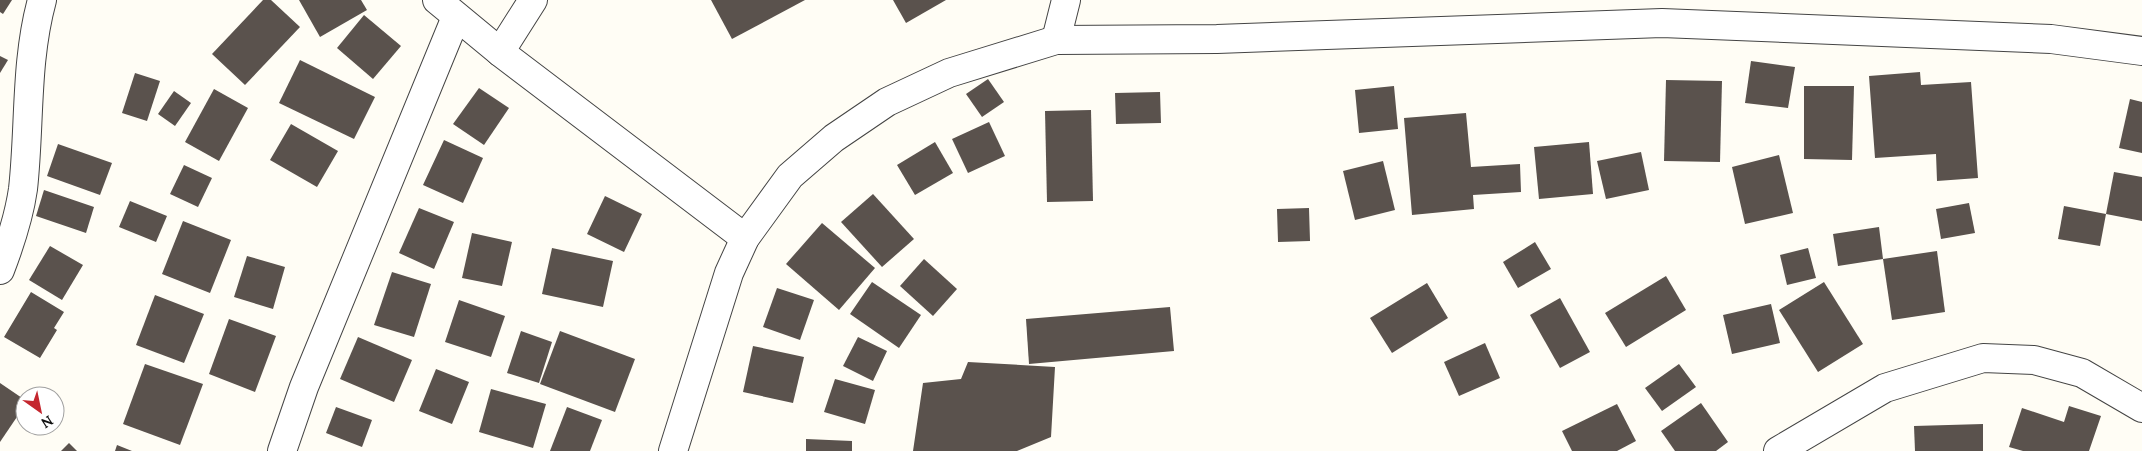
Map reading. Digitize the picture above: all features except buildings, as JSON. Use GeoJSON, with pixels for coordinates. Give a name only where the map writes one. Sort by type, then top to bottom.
{"type":"FeatureCollection","features":[{"type":"Feature","properties":{"kind":"street"},"geometry":{"type":"LineString","coordinates":[[0,270],[16,221],[23,190],[33,46],[42,0]]}},
{"type":"Feature","properties":{"kind":"street"},"geometry":{"type":"LineString","coordinates":[[500,52],[533,0]]}},
{"type":"Feature","properties":{"kind":"street"},"geometry":{"type":"LineString","coordinates":[[1056,40],[1066,0]]}},
{"type":"Feature","properties":{"kind":"street"},"geometry":{"type":"LineString","coordinates":[[282,451],[304,387],[447,9],[500,52],[745,238]]}},
{"type":"Feature","properties":{"kind":"street"},"geometry":{"type":"LineString","coordinates":[[673,451],[729,273],[745,238],[790,176],[834,138],[887,102],[948,73],[1056,40],[1227,39],[1664,12],[2051,39],[2142,51]]}},
{"type":"Feature","properties":{"kind":"street"},"geometry":{"type":"LineString","coordinates":[[1778,451],[1885,388],[1983,358],[2034,360],[2082,373],[2142,408]]}}]}
